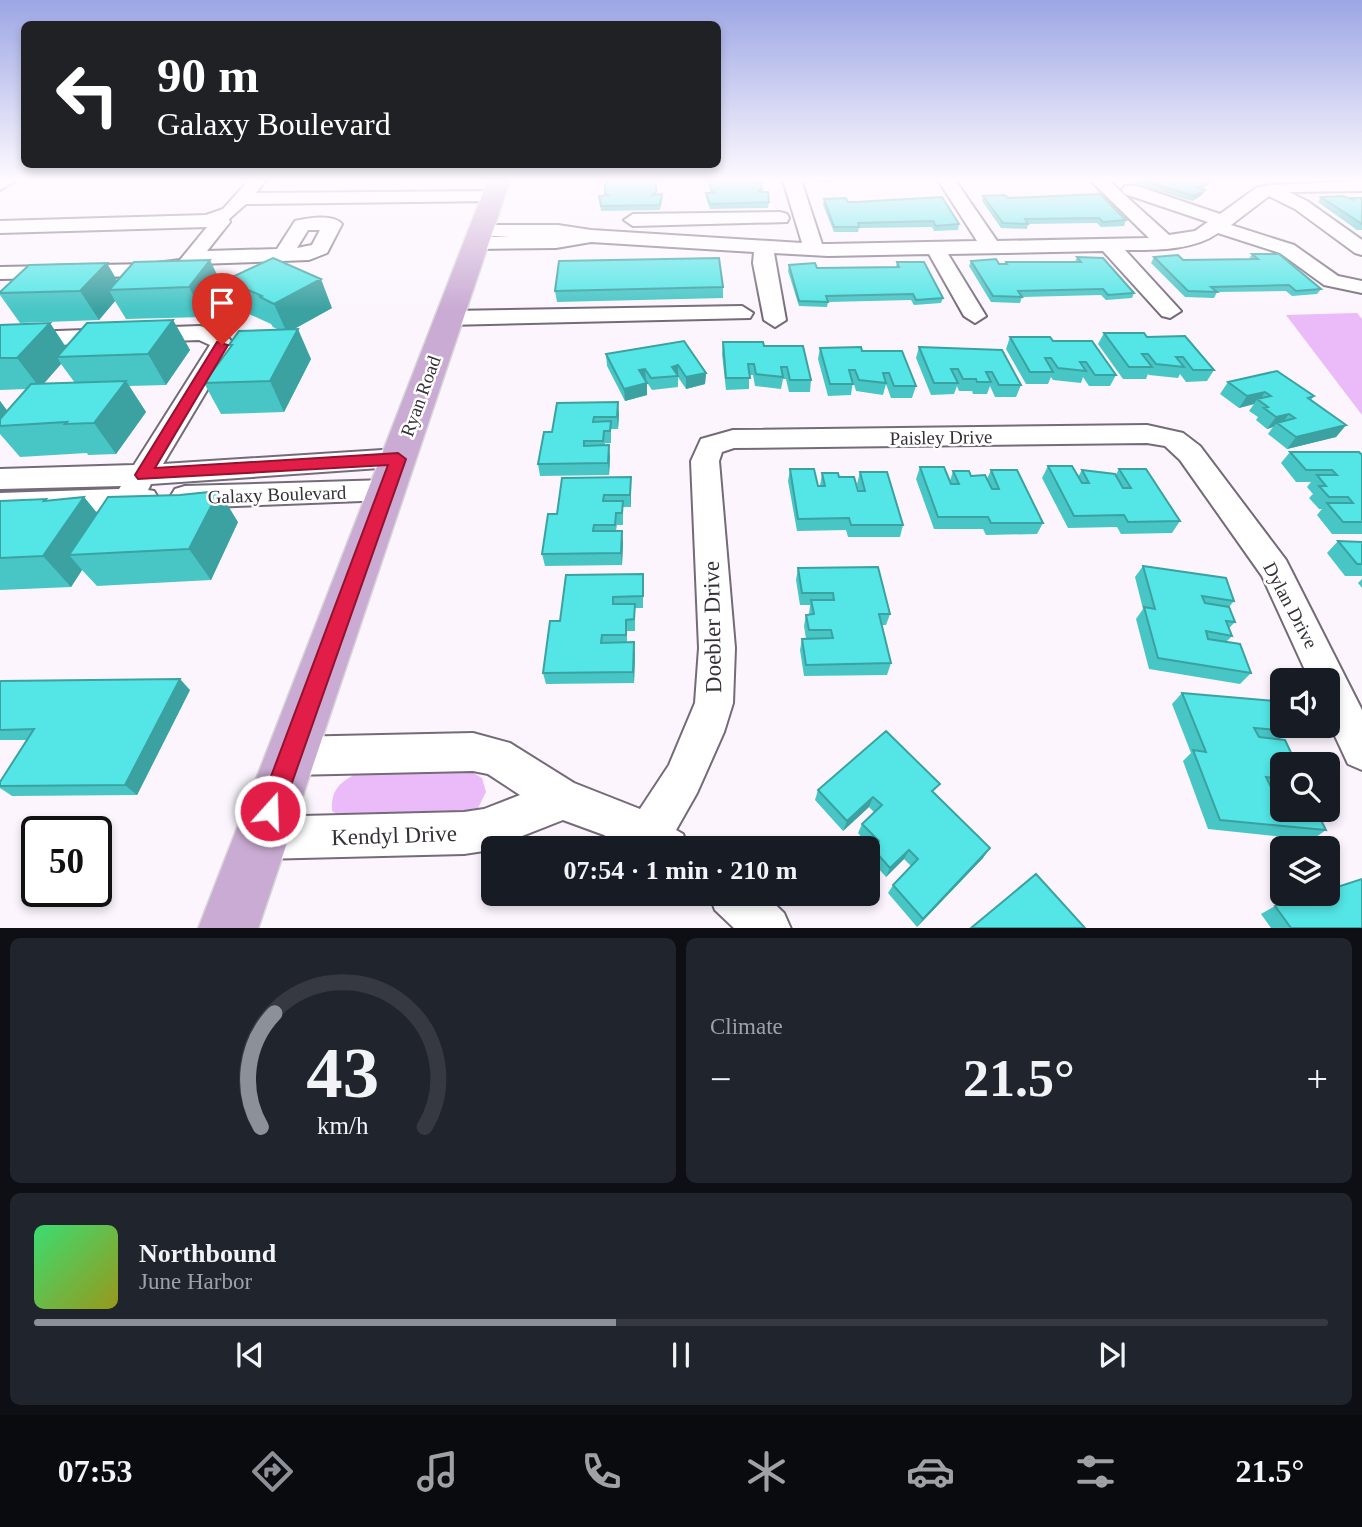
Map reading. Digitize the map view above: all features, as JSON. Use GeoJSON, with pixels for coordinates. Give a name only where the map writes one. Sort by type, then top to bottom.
{"type":"FeatureCollection","features":[{"type":"Feature","properties":{"kind":"main road","name":"Ryan Road"},"geometry":{"type":"LineString","coordinates":[[228,928],[483,223]]}},
{"type":"Feature","properties":{"kind":"street"},"geometry":{"type":"LineString","coordinates":[[0,227],[179,223]]}},
{"type":"Feature","properties":{"kind":"street"},"geometry":{"type":"LineString","coordinates":[[0,273],[148,270],[186,265],[220,223]]}},
{"type":"Feature","properties":{"kind":"street"},"geometry":{"type":"LineString","coordinates":[[520,223],[556,242],[589,228],[638,223]]}},
{"type":"Feature","properties":{"kind":"street"},"geometry":{"type":"LineString","coordinates":[[681,240],[683,223]]}},
{"type":"Feature","properties":{"kind":"street"},"geometry":{"type":"LineString","coordinates":[[807,223],[812,237],[812,249]]}},
{"type":"Feature","properties":{"kind":"street"},"geometry":{"type":"LineString","coordinates":[[975,223],[991,247]]}},
{"type":"Feature","properties":{"kind":"street"},"geometry":{"type":"LineString","coordinates":[[1145,223],[1166,243]]}},
{"type":"Feature","properties":{"kind":"street"},"geometry":{"type":"LineString","coordinates":[[589,228],[681,240],[812,249],[1166,243],[1194,239],[1220,223]]}},
{"type":"Feature","properties":{"kind":"street"},"geometry":{"type":"LineString","coordinates":[[1221,223],[1287,249],[1331,281],[1362,287]]}},
{"type":"Feature","properties":{"kind":"street"},"geometry":{"type":"LineString","coordinates":[[1326,223],[1362,249]]}},
{"type":"Feature","properties":{"kind":"street"},"geometry":{"type":"LineString","coordinates":[[1108,244],[1170,311]]}},
{"type":"Feature","properties":{"kind":"street"},"geometry":{"type":"LineString","coordinates":[[764,246],[763,263],[775,320]]}},
{"type":"Feature","properties":{"kind":"street"},"geometry":{"type":"LineString","coordinates":[[935,248],[975,316]]}},
{"type":"Feature","properties":{"kind":"street"},"geometry":{"type":"LineString","coordinates":[[192,258],[283,255]]}},
{"type":"Feature","properties":{"kind":"street"},"geometry":{"type":"LineString","coordinates":[[448,318],[743,313]]}},
{"type":"Feature","properties":{"kind":"street"},"geometry":{"type":"LineString","coordinates":[[0,340],[200,333],[217,338],[222,345],[127,500]]}},
{"type":"Feature","properties":{"kind":"street","name":"Paisley Drive"},"geometry":{"type":"LineString","coordinates":[[711,446],[733,439],[1146,434],[1173,439]]}},
{"type":"Feature","properties":{"kind":"street","name":"Dylan Drive"},"geometry":{"type":"LineString","coordinates":[[1173,439],[1190,453],[1275,569],[1362,751]]}},
{"type":"Feature","properties":{"kind":"street","name":"Doebler Drive"},"geometry":{"type":"LineString","coordinates":[[660,836],[705,732],[714,703],[717,648],[705,461],[711,446]]}},
{"type":"Feature","properties":{"kind":"street","name":"Galaxy Boulevard"},"geometry":{"type":"LineString","coordinates":[[0,480],[143,475],[392,474]]}},
{"type":"Feature","properties":{"kind":"street","name":"Galaxy Boulevard"},"geometry":{"type":"LineString","coordinates":[[0,504],[127,500],[392,474]]}},
{"type":"Feature","properties":{"kind":"street"},"geometry":{"type":"LineString","coordinates":[[290,756],[473,752],[496,756],[563,800],[615,818],[647,836]]}},
{"type":"Feature","properties":{"kind":"street","name":"Kendyl Drive"},"geometry":{"type":"LineString","coordinates":[[261,838],[464,833],[484,830],[563,800]]}},
{"type":"Feature","properties":{"kind":"street"},"geometry":{"type":"LineString","coordinates":[[744,906],[767,928]]}},
{"type":"Feature","properties":{"kind":"shaded area"},"geometry":{"type":"Polygon","coordinates":[[[1357,313],[1362,319],[1362,415],[1286,315],[1357,313]]]}},
{"type":"Feature","properties":{"kind":"shaded area"},"geometry":{"type":"Polygon","coordinates":[[[470,771],[482,778],[486,792],[478,808],[461,816],[343,818],[332,811],[337,788],[357,773],[470,771]]]}},
{"type":"Feature","properties":{"kind":"building"},"geometry":{"type":"Polygon","coordinates":[[[833,223],[858,223],[859,227],[834,227],[833,223]]]}},
{"type":"Feature","properties":{"kind":"building"},"geometry":{"type":"Polygon","coordinates":[[[934,223],[959,224],[936,226],[934,223]]]}},
{"type":"Feature","properties":{"kind":"building"},"geometry":{"type":"Polygon","coordinates":[[[1252,254],[1279,254],[1321,289],[1296,291],[1289,285],[1211,287],[1217,292],[1188,291],[1154,257],[1178,255],[1183,260],[1258,259],[1252,254]]]}},
{"type":"Feature","properties":{"kind":"building"},"geometry":{"type":"Polygon","coordinates":[[[1077,257],[1103,258],[1134,293],[1108,295],[1103,289],[1018,291],[1022,297],[993,296],[971,261],[996,259],[999,264],[1081,262],[1077,257]]]}},
{"type":"Feature","properties":{"kind":"building"},"geometry":{"type":"Polygon","coordinates":[[[273,258],[321,279],[274,304],[226,280],[273,258]]]}},
{"type":"Feature","properties":{"kind":"building"},"geometry":{"type":"Polygon","coordinates":[[[719,258],[723,287],[555,291],[559,261],[719,258]]]}},
{"type":"Feature","properties":{"kind":"building"},"geometry":{"type":"Polygon","coordinates":[[[210,260],[189,287],[109,290],[134,262],[210,260]]]}},
{"type":"Feature","properties":{"kind":"building"},"geometry":{"type":"Polygon","coordinates":[[[897,262],[924,262],[943,298],[916,300],[913,294],[826,296],[828,302],[799,301],[789,265],[815,263],[817,268],[899,267],[897,262]]]}},
{"type":"Feature","properties":{"kind":"building"},"geometry":{"type":"Polygon","coordinates":[[[107,263],[80,291],[0,293],[29,265],[107,263]]]}},
{"type":"Feature","properties":{"kind":"building"},"geometry":{"type":"Polygon","coordinates":[[[173,320],[148,354],[57,357],[87,323],[173,320]]]}},
{"type":"Feature","properties":{"kind":"building"},"geometry":{"type":"Polygon","coordinates":[[[50,323],[17,358],[0,358],[0,325],[50,323]]]}},
{"type":"Feature","properties":{"kind":"building"},"geometry":{"type":"Polygon","coordinates":[[[298,329],[270,381],[204,383],[239,331],[298,329]]]}},
{"type":"Feature","properties":{"kind":"building"},"geometry":{"type":"Polygon","coordinates":[[[1104,333],[1144,333],[1147,337],[1185,336],[1214,370],[1193,370],[1183,357],[1176,357],[1184,367],[1156,364],[1148,354],[1142,354],[1152,367],[1129,367],[1104,333]]]}},
{"type":"Feature","properties":{"kind":"building"},"geometry":{"type":"Polygon","coordinates":[[[1010,337],[1092,341],[1116,375],[1095,375],[1086,362],[1080,362],[1086,371],[1058,368],[1051,358],[1045,358],[1053,372],[1030,372],[1010,337]]]}},
{"type":"Feature","properties":{"kind":"building"},"geometry":{"type":"Polygon","coordinates":[[[684,341],[706,373],[686,377],[678,365],[672,367],[678,376],[651,378],[645,369],[639,370],[647,383],[624,389],[606,354],[684,341]]]}},
{"type":"Feature","properties":{"kind":"building"},"geometry":{"type":"Polygon","coordinates":[[[723,342],[803,346],[811,380],[790,380],[787,367],[781,367],[783,377],[756,374],[754,364],[748,364],[750,378],[726,378],[723,342]]]}},
{"type":"Feature","properties":{"kind":"building"},"geometry":{"type":"Polygon","coordinates":[[[861,347],[862,351],[902,351],[916,386],[894,386],[889,373],[883,373],[886,383],[859,380],[855,370],[849,370],[853,384],[830,384],[820,348],[861,347]]]}},
{"type":"Feature","properties":{"kind":"building"},"geometry":{"type":"Polygon","coordinates":[[[919,347],[1002,350],[1021,385],[999,385],[992,372],[986,372],[991,382],[963,379],[958,369],[951,369],[958,383],[934,383],[919,347]]]}},
{"type":"Feature","properties":{"kind":"building"},"geometry":{"type":"Polygon","coordinates":[[[1277,371],[1314,396],[1308,398],[1346,425],[1296,437],[1277,423],[1295,418],[1289,414],[1276,417],[1257,399],[1271,396],[1265,392],[1247,396],[1228,382],[1277,371]]]}},
{"type":"Feature","properties":{"kind":"building"},"geometry":{"type":"Polygon","coordinates":[[[126,381],[94,423],[0,426],[0,419],[31,384],[126,381]]]}},
{"type":"Feature","properties":{"kind":"building"},"geometry":{"type":"Polygon","coordinates":[[[618,402],[617,417],[594,417],[593,422],[611,421],[610,431],[604,431],[603,441],[584,441],[584,446],[609,445],[608,463],[538,464],[544,432],[552,432],[557,403],[618,402]]]}},
{"type":"Feature","properties":{"kind":"building"},"geometry":{"type":"Polygon","coordinates":[[[1290,452],[1359,452],[1362,455],[1362,522],[1343,522],[1327,503],[1353,503],[1348,497],[1329,497],[1319,486],[1326,486],[1317,475],[1337,475],[1332,470],[1306,470],[1290,452]]]}},
{"type":"Feature","properties":{"kind":"building"},"geometry":{"type":"Polygon","coordinates":[[[1048,466],[1072,466],[1082,483],[1089,483],[1082,470],[1115,474],[1123,488],[1131,488],[1119,469],[1146,469],[1180,521],[1128,522],[1124,515],[1074,516],[1048,466]]]}},
{"type":"Feature","properties":{"kind":"building"},"geometry":{"type":"Polygon","coordinates":[[[920,467],[944,467],[951,484],[959,484],[953,471],[969,471],[971,476],[985,475],[992,489],[999,489],[991,470],[1017,470],[1043,523],[991,523],[988,517],[938,517],[920,467]]]}},
{"type":"Feature","properties":{"kind":"building"},"geometry":{"type":"Polygon","coordinates":[[[790,469],[814,469],[818,486],[825,486],[822,473],[854,477],[858,491],[865,491],[860,472],[887,472],[903,525],[851,525],[849,518],[798,519],[790,469]]]}},
{"type":"Feature","properties":{"kind":"building"},"geometry":{"type":"Polygon","coordinates":[[[631,477],[630,495],[604,495],[603,501],[623,501],[622,513],[616,513],[615,525],[594,525],[593,531],[622,531],[621,553],[542,554],[548,514],[557,514],[562,478],[631,477]]]}},
{"type":"Feature","properties":{"kind":"building"},"geometry":{"type":"Polygon","coordinates":[[[219,491],[189,549],[69,555],[108,497],[219,491]]]}},
{"type":"Feature","properties":{"kind":"building"},"geometry":{"type":"Polygon","coordinates":[[[84,497],[43,556],[0,558],[0,501],[84,497]]]}},
{"type":"Feature","properties":{"kind":"building"},"geometry":{"type":"Polygon","coordinates":[[[1338,541],[1362,542],[1362,564],[1357,564],[1338,541]]]}},
{"type":"Feature","properties":{"kind":"building"},"geometry":{"type":"Polygon","coordinates":[[[1143,566],[1226,578],[1234,601],[1202,596],[1205,603],[1229,607],[1235,622],[1226,621],[1232,636],[1206,631],[1208,639],[1240,644],[1251,673],[1158,658],[1144,607],[1155,609],[1143,566]]]}},
{"type":"Feature","properties":{"kind":"building"},"geometry":{"type":"Polygon","coordinates":[[[878,567],[890,614],[879,614],[891,663],[806,665],[802,639],[833,638],[831,630],[809,630],[806,615],[814,614],[811,600],[834,600],[833,593],[802,593],[798,568],[878,567]]]}},
{"type":"Feature","properties":{"kind":"building"},"geometry":{"type":"Polygon","coordinates":[[[643,574],[643,596],[613,597],[613,604],[635,604],[634,619],[626,620],[626,635],[602,635],[601,643],[634,642],[633,672],[543,673],[550,621],[560,621],[566,575],[643,574]]]}},
{"type":"Feature","properties":{"kind":"building"},"geometry":{"type":"Polygon","coordinates":[[[180,679],[125,785],[0,786],[34,729],[0,730],[1,681],[180,679]]]}},
{"type":"Feature","properties":{"kind":"building"},"geometry":{"type":"Polygon","coordinates":[[[1182,693],[1270,701],[1270,729],[1254,728],[1259,737],[1285,740],[1291,752],[1270,752],[1270,777],[1266,777],[1270,785],[1270,822],[1322,822],[1326,830],[1220,820],[1193,750],[1206,752],[1182,693]]]}},
{"type":"Feature","properties":{"kind":"building"},"geometry":{"type":"Polygon","coordinates":[[[886,731],[940,784],[932,791],[990,848],[923,919],[893,885],[918,859],[909,850],[890,868],[880,857],[880,836],[874,836],[862,824],[882,805],[873,797],[847,821],[818,790],[886,731]]]}},
{"type":"Feature","properties":{"kind":"building"},"geometry":{"type":"Polygon","coordinates":[[[1036,874],[1085,928],[971,928],[1036,874]]]}},
{"type":"Feature","properties":{"kind":"building"},"geometry":{"type":"Polygon","coordinates":[[[1362,879],[1362,928],[1291,928],[1275,906],[1340,906],[1340,886],[1362,879]]]}},
{"type":"Feature","properties":{"kind":"route"},"geometry":{"type":"LineString","coordinates":[[222,345],[143,475],[398,459],[270,811]]}}]}
